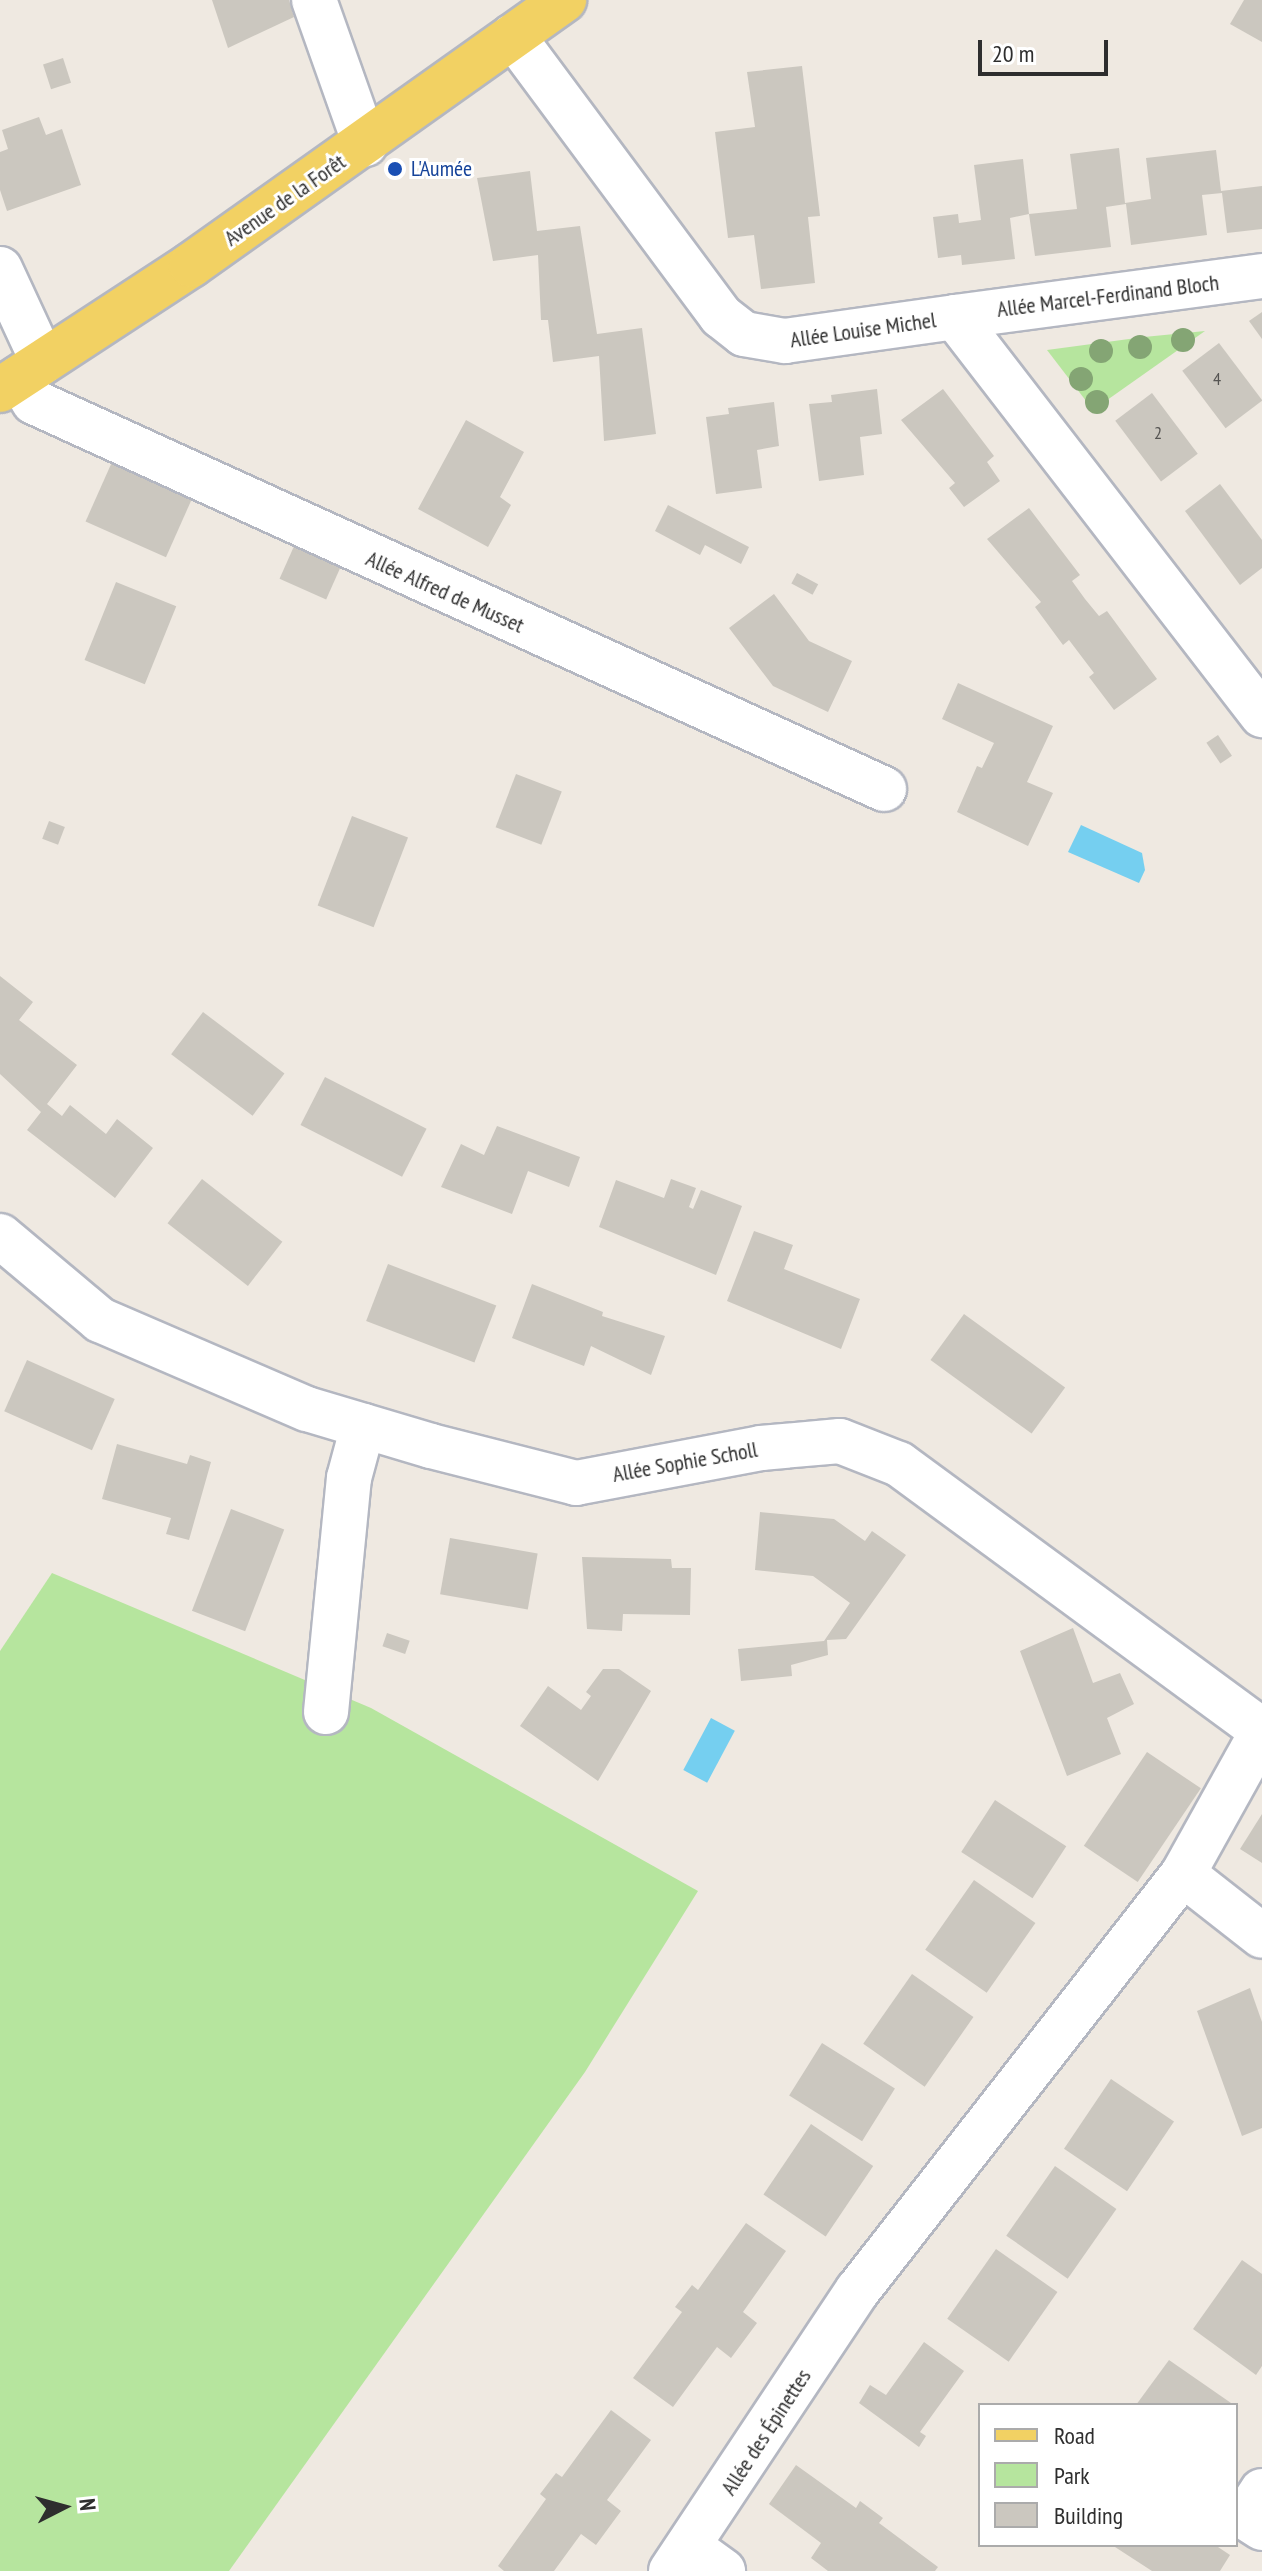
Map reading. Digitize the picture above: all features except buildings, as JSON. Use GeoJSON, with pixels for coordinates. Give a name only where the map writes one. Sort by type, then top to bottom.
{"type":"FeatureCollection","features":[{"type":"Feature","properties":{"kind":"main road","name":"Avenue de la Forêt"},"geometry":{"type":"LineString","coordinates":[[21,377],[365,144],[564,0]]}},
{"type":"Feature","properties":{"kind":"street"},"geometry":{"type":"LineString","coordinates":[[314,0],[365,144]]}},
{"type":"Feature","properties":{"kind":"street","name":"Allée Louise Michel"},"geometry":{"type":"LineString","coordinates":[[513,36],[721,316],[744,334],[785,341],[955,317],[1262,715]]}},
{"type":"Feature","properties":{"kind":"street","name":"Allée Alfred de Musset"},"geometry":{"type":"LineString","coordinates":[[0,269],[21,377],[34,402],[884,789]]}},
{"type":"Feature","properties":{"kind":"street","name":"Allée Marcel-Ferdinand Bloch"},"geometry":{"type":"LineString","coordinates":[[955,317],[1262,276]]}},
{"type":"Feature","properties":{"kind":"street","name":"Allée Sophie Scholl"},"geometry":{"type":"LineString","coordinates":[[0,1236],[100,1320],[307,1409],[576,1483],[761,1448],[840,1441],[899,1464],[1262,1732]]}},
{"type":"Feature","properties":{"kind":"street"},"geometry":{"type":"LineString","coordinates":[[326,1712],[349,1478],[363,1426]]}},
{"type":"Feature","properties":{"kind":"street","name":"Allée des Épinettes"},"geometry":{"type":"LineString","coordinates":[[695,2563],[858,2290],[1183,1874],[1262,1732]]}},
{"type":"Feature","properties":{"kind":"street"},"geometry":{"type":"LineString","coordinates":[[1183,1874],[1262,1936]]}},
{"type":"Feature","properties":{"kind":"street"},"geometry":{"type":"LineString","coordinates":[[1262,2491],[1245,2517],[1262,2528]]}},
{"type":"Feature","properties":{"kind":"green space"},"geometry":{"type":"Polygon","coordinates":[[[1205,331],[1093,410],[1047,350],[1144,337],[1205,331]]]}},
{"type":"Feature","properties":{"kind":"green space"},"geometry":{"type":"Polygon","coordinates":[[[52,1573],[371,1708],[698,1891],[585,2072],[229,2571],[0,2571],[0,1651],[52,1573]]]}},
{"type":"Feature","properties":{"kind":"water"},"geometry":{"type":"Polygon","coordinates":[[[1081,825],[1142,853],[1145,870],[1139,883],[1068,852],[1081,825]]]}},
{"type":"Feature","properties":{"kind":"water"},"geometry":{"type":"Polygon","coordinates":[[[711,1718],[735,1731],[707,1783],[683,1770],[711,1718]]]}},
{"type":"Feature","properties":{"kind":"place","name":"L'Aumée"},"geometry":{"type":"Point","coordinates":[395,169]}}]}
